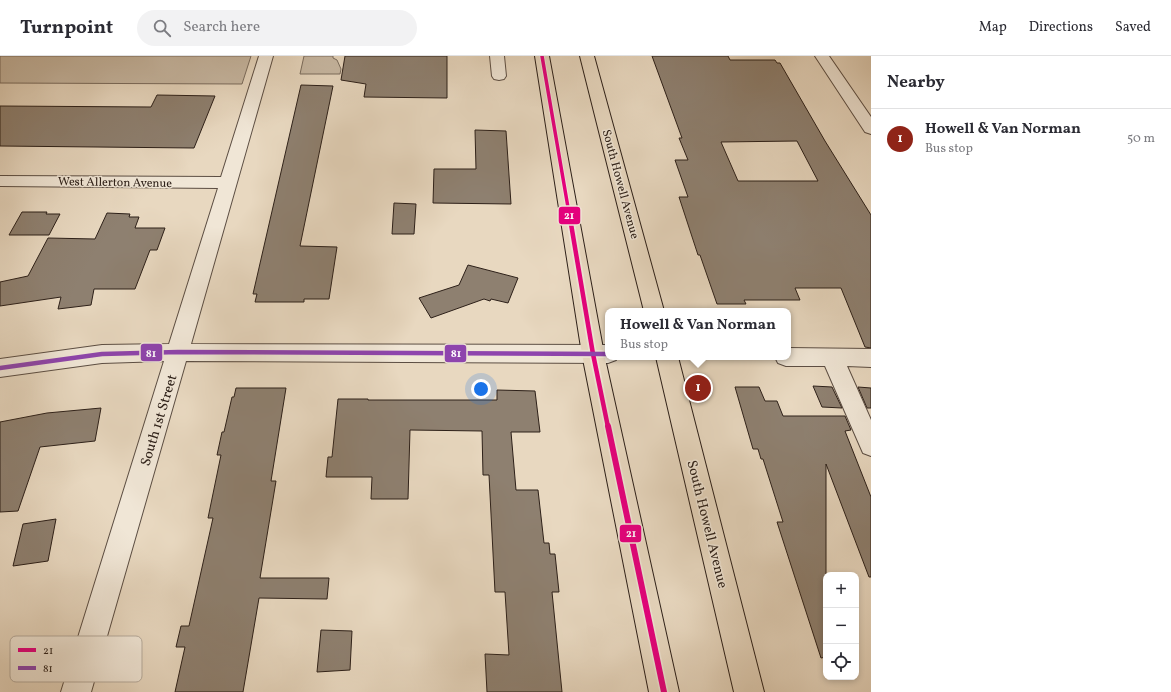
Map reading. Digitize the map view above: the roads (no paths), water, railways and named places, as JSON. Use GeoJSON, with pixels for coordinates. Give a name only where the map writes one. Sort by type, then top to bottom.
{"type":"FeatureCollection","features":[{"type":"Feature","properties":{"kind":"main road"},"geometry":{"type":"LineString","coordinates":[[542,56],[664,692]]}},
{"type":"Feature","properties":{"kind":"main road","name":"South Howell Avenue"},"geometry":{"type":"LineString","coordinates":[[587,56],[653,308]]}},
{"type":"Feature","properties":{"kind":"main road","name":"South Howell Avenue"},"geometry":{"type":"LineString","coordinates":[[667,360],[749,692]]}},
{"type":"Feature","properties":{"kind":"street","name":"South 1st Street"},"geometry":{"type":"LineString","coordinates":[[93,636],[266,56]]}},
{"type":"Feature","properties":{"kind":"street"},"geometry":{"type":"LineString","coordinates":[[497,56],[499,76]]}},
{"type":"Feature","properties":{"kind":"street"},"geometry":{"type":"LineString","coordinates":[[822,56],[871,129]]}},
{"type":"Feature","properties":{"kind":"street","name":"West Allerton Avenue"},"geometry":{"type":"LineString","coordinates":[[0,181],[229,183]]}},
{"type":"Feature","properties":{"kind":"street"},"geometry":{"type":"LineString","coordinates":[[0,368],[102,354],[178,352],[600,354]]}},
{"type":"Feature","properties":{"kind":"street"},"geometry":{"type":"LineString","coordinates":[[791,357],[871,358]]}},
{"type":"Feature","properties":{"kind":"street"},"geometry":{"type":"LineString","coordinates":[[832,358],[871,446]]}},
{"type":"Feature","properties":{"kind":"street","name":"South 1st Street"},"geometry":{"type":"LineString","coordinates":[[76,692],[79,682]]}},
{"type":"Feature","properties":{"kind":"place","name":"Howell & Van Norman"},"geometry":{"type":"Point","coordinates":[698,388]}}]}
